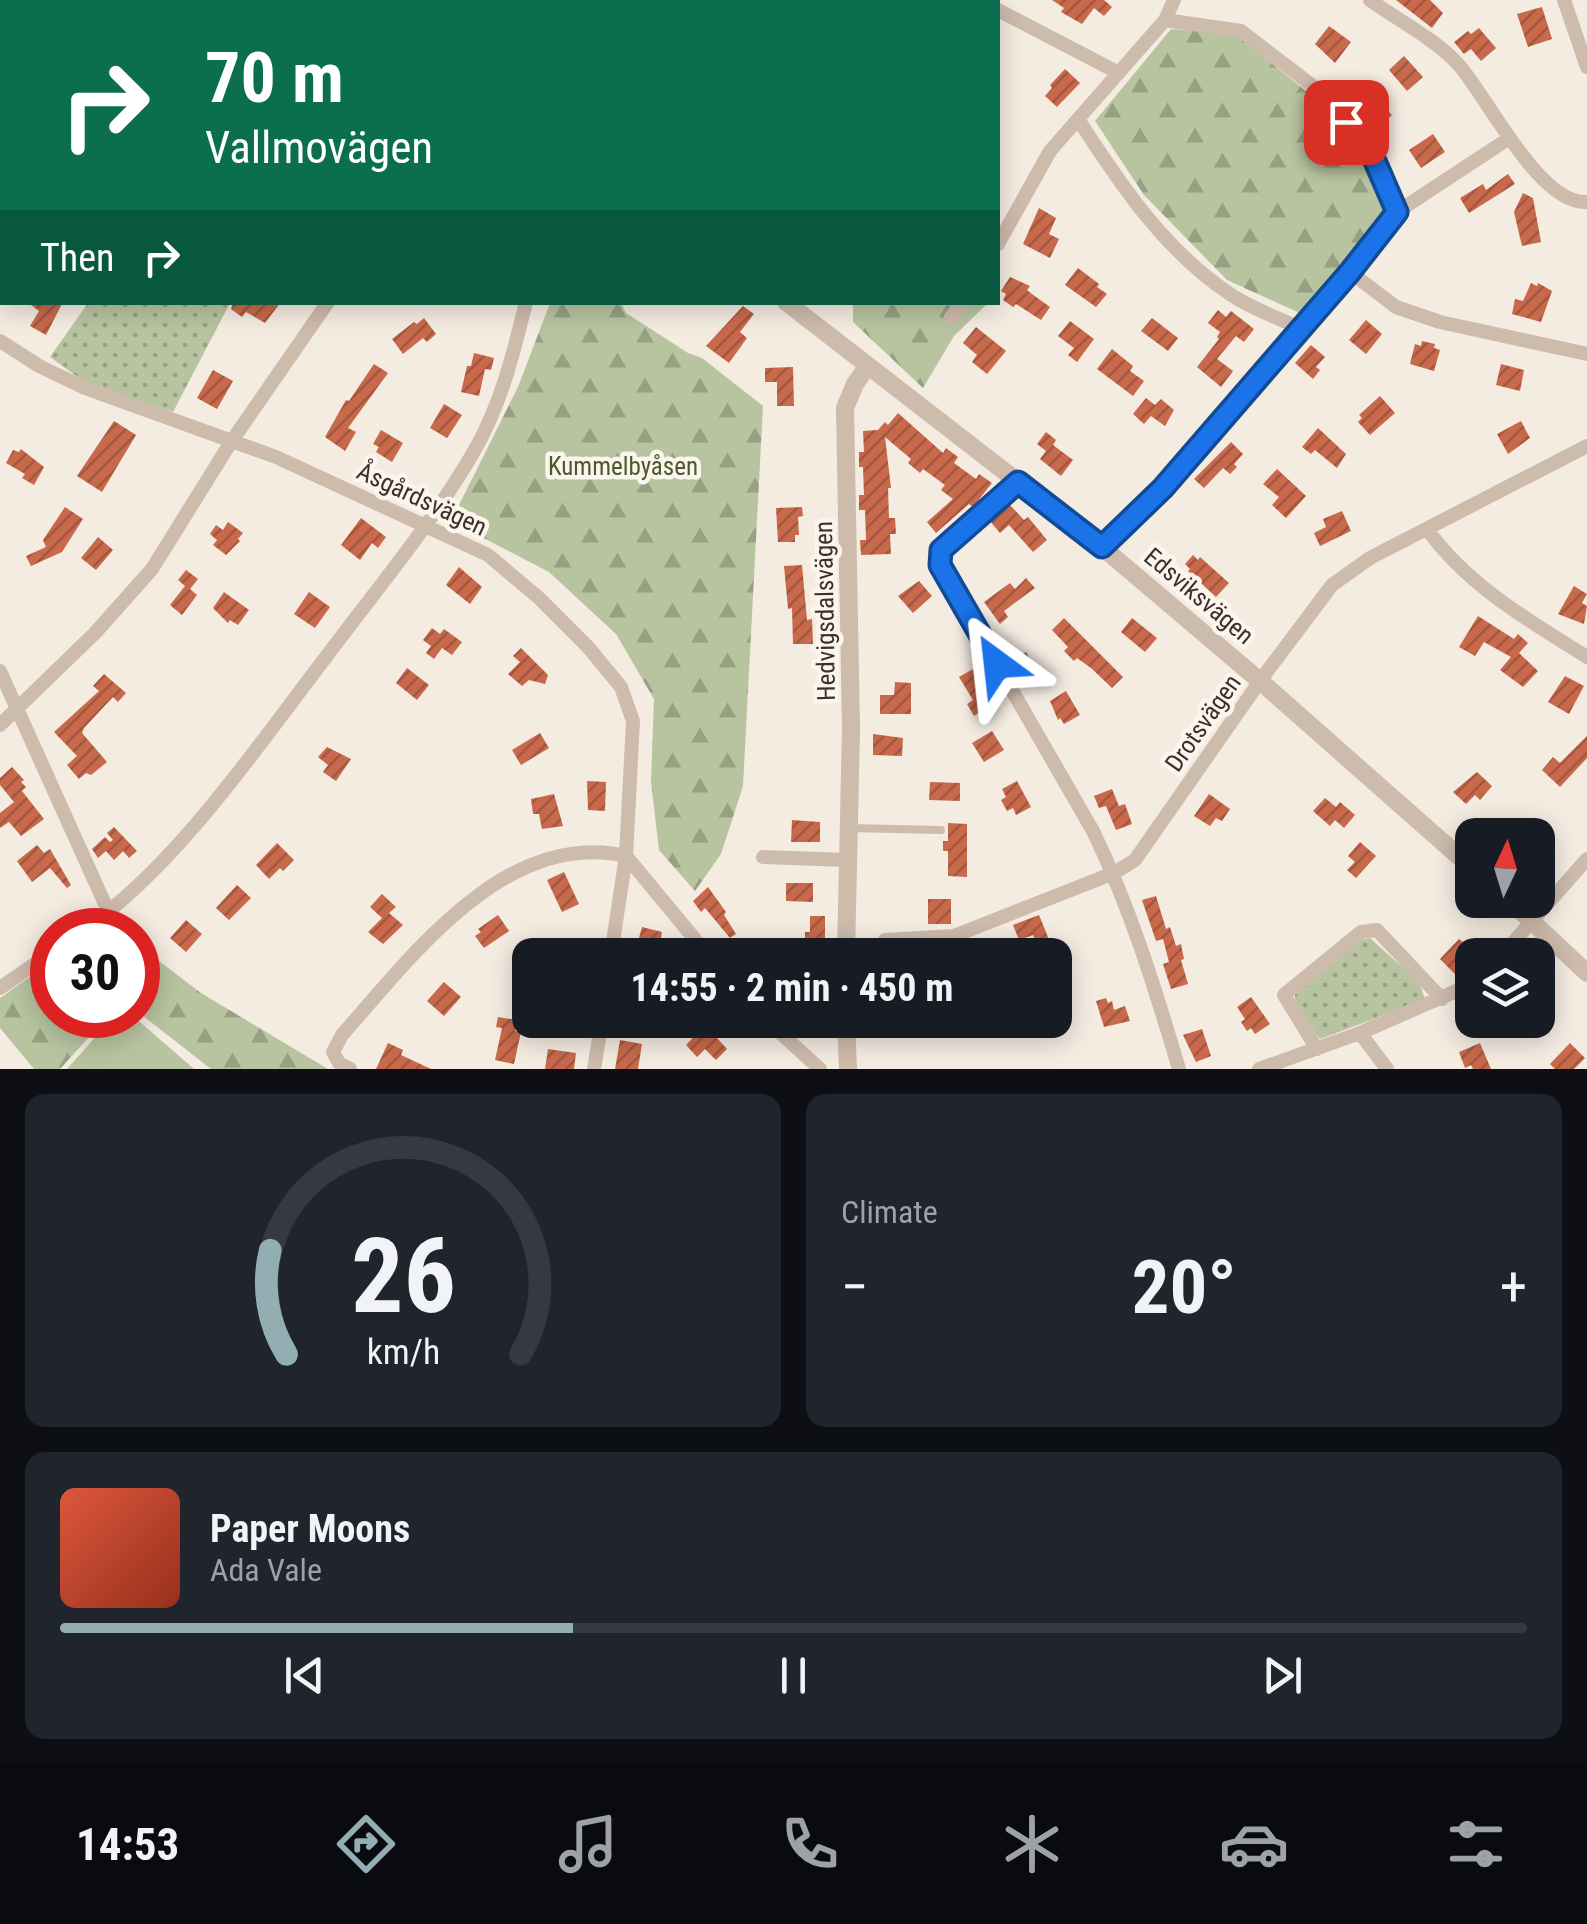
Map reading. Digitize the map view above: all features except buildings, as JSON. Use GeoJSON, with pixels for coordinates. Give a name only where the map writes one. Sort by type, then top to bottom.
{"type":"FeatureCollection","features":[{"type":"Feature","properties":{"kind":"street"},"geometry":{"type":"LineString","coordinates":[[1000,240],[1050,151],[1165,20],[1174,0]]}},
{"type":"Feature","properties":{"kind":"street"},"geometry":{"type":"LineString","coordinates":[[1370,0],[1455,60],[1508,139],[1542,180],[1580,203],[1587,202]]}},
{"type":"Feature","properties":{"kind":"street"},"geometry":{"type":"LineString","coordinates":[[1564,0],[1587,66]]}},
{"type":"Feature","properties":{"kind":"street"},"geometry":{"type":"LineString","coordinates":[[1000,11],[1117,72]]}},
{"type":"Feature","properties":{"kind":"street"},"geometry":{"type":"LineString","coordinates":[[1165,20],[1240,31],[1322,93],[1371,152],[1397,212]]}},
{"type":"Feature","properties":{"kind":"street"},"geometry":{"type":"LineString","coordinates":[[1078,119],[1124,191],[1173,246],[1230,294],[1299,328]]}},
{"type":"Feature","properties":{"kind":"street"},"geometry":{"type":"LineString","coordinates":[[1102,547],[1163,488],[1397,212],[1508,139]]}},
{"type":"Feature","properties":{"kind":"street"},"geometry":{"type":"LineString","coordinates":[[1350,272],[1396,307],[1440,322],[1587,354]]}},
{"type":"Feature","properties":{"kind":"street"},"geometry":{"type":"LineString","coordinates":[[0,724],[96,633],[152,569],[324,305]]}},
{"type":"Feature","properties":{"kind":"street"},"geometry":{"type":"LineString","coordinates":[[114,908],[203,818],[426,524],[474,452],[506,385],[525,305]]}},
{"type":"Feature","properties":{"kind":"street","name":"Edsviksvägen"},"geometry":{"type":"LineString","coordinates":[[790,305],[1102,547],[1455,853]]}},
{"type":"Feature","properties":{"kind":"street"},"geometry":{"type":"LineString","coordinates":[[951,317],[961,305]]}},
{"type":"Feature","properties":{"kind":"street","name":"Åsgårdsvägen"},"geometry":{"type":"LineString","coordinates":[[0,341],[39,366],[85,388],[276,457],[426,524],[488,556],[564,622],[620,686],[633,721],[626,856],[614,938]]}},
{"type":"Feature","properties":{"kind":"street","name":"Hedvigsdalsvägen"},"geometry":{"type":"LineString","coordinates":[[846,938],[852,728],[845,408],[866,367]]}},
{"type":"Feature","properties":{"kind":"street","name":"Drotsvägen"},"geometry":{"type":"LineString","coordinates":[[919,938],[954,936],[1114,873],[1135,860],[1260,681],[1332,586],[1370,558],[1587,446]]}},
{"type":"Feature","properties":{"kind":"street"},"geometry":{"type":"LineString","coordinates":[[1018,482],[941,550],[940,565],[1114,873],[1179,1069]]}},
{"type":"Feature","properties":{"kind":"street"},"geometry":{"type":"LineString","coordinates":[[1426,529],[1447,558],[1507,608],[1587,657]]}},
{"type":"Feature","properties":{"kind":"street"},"geometry":{"type":"LineString","coordinates":[[0,671],[107,908]]}},
{"type":"Feature","properties":{"kind":"street"},"geometry":{"type":"LineString","coordinates":[[350,1069],[339,1063],[333,1052],[342,1035],[446,920],[486,889],[518,871],[557,858],[606,851],[626,856],[694,938]]}},
{"type":"Feature","properties":{"kind":"street"},"geometry":{"type":"LineString","coordinates":[[763,856],[847,860]]}},
{"type":"Feature","properties":{"kind":"street"},"geometry":{"type":"LineString","coordinates":[[1517,938],[1587,859]]}},
{"type":"Feature","properties":{"kind":"street"},"geometry":{"type":"LineString","coordinates":[[1530,918],[1587,972]]}},
{"type":"Feature","properties":{"kind":"street"},"geometry":{"type":"LineString","coordinates":[[1317,1048],[1284,995],[1361,932],[1377,930],[1442,999]]}},
{"type":"Feature","properties":{"kind":"street"},"geometry":{"type":"LineString","coordinates":[[0,988],[30,967]]}},
{"type":"Feature","properties":{"kind":"street"},"geometry":{"type":"LineString","coordinates":[[1259,1069],[1360,1034],[1455,992]]}},
{"type":"Feature","properties":{"kind":"street"},"geometry":{"type":"LineString","coordinates":[[1360,1034],[1387,1069]]}},
{"type":"Feature","properties":{"kind":"street"},"geometry":{"type":"LineString","coordinates":[[594,1069],[599,1038]]}},
{"type":"Feature","properties":{"kind":"street"},"geometry":{"type":"LineString","coordinates":[[786,1038],[820,1069]]}},
{"type":"Feature","properties":{"kind":"street"},"geometry":{"type":"LineString","coordinates":[[847,1038],[848,1069]]}},
{"type":"Feature","properties":{"kind":"lane"},"geometry":{"type":"LineString","coordinates":[[848,828],[941,830]]}},
{"type":"Feature","properties":{"kind":"green space"},"geometry":{"type":"Polygon","coordinates":[[[1171,29],[1235,34],[1321,103],[1363,157],[1388,212],[1302,314],[1227,280],[1144,195],[1095,121],[1171,29]]]}},
{"type":"Feature","properties":{"kind":"green space"},"geometry":{"type":"Polygon","coordinates":[[[87,305],[229,305],[173,412],[86,383],[50,357],[87,305]]]}},
{"type":"Feature","properties":{"kind":"green space","name":"Kummelbyåsen"},"geometry":{"type":"Polygon","coordinates":[[[549,305],[622,305],[626,313],[702,358],[763,406],[743,786],[721,854],[695,891],[659,850],[651,782],[654,699],[616,634],[549,572],[451,521],[518,387],[549,305]]]}},
{"type":"Feature","properties":{"kind":"green space"},"geometry":{"type":"Polygon","coordinates":[[[853,305],[986,305],[954,336],[923,388],[853,322],[853,305]]]}},
{"type":"Feature","properties":{"kind":"green space"},"geometry":{"type":"Polygon","coordinates":[[[1370,938],[1420,983],[1425,1000],[1320,1039],[1295,1004],[1295,991],[1359,940],[1370,938]]]}},
{"type":"Feature","properties":{"kind":"green space"},"geometry":{"type":"Polygon","coordinates":[[[160,962],[201,993],[328,1069],[211,1069],[160,1029],[160,962]]]}},
{"type":"Feature","properties":{"kind":"green space"},"geometry":{"type":"Polygon","coordinates":[[[30,977],[30,1038],[88,1038],[60,1069],[34,1069],[0,1028],[0,998],[30,977]]]}},
{"type":"Feature","properties":{"kind":"green space"},"geometry":{"type":"Polygon","coordinates":[[[95,1038],[158,1038],[194,1069],[67,1069],[95,1038]]]}},
{"type":"Feature","properties":{"kind":"route"},"geometry":{"type":"LineString","coordinates":[[997,664],[940,565],[941,550],[1018,482],[1102,547],[1163,488],[1397,212],[1371,152],[1346,122]]}}]}
